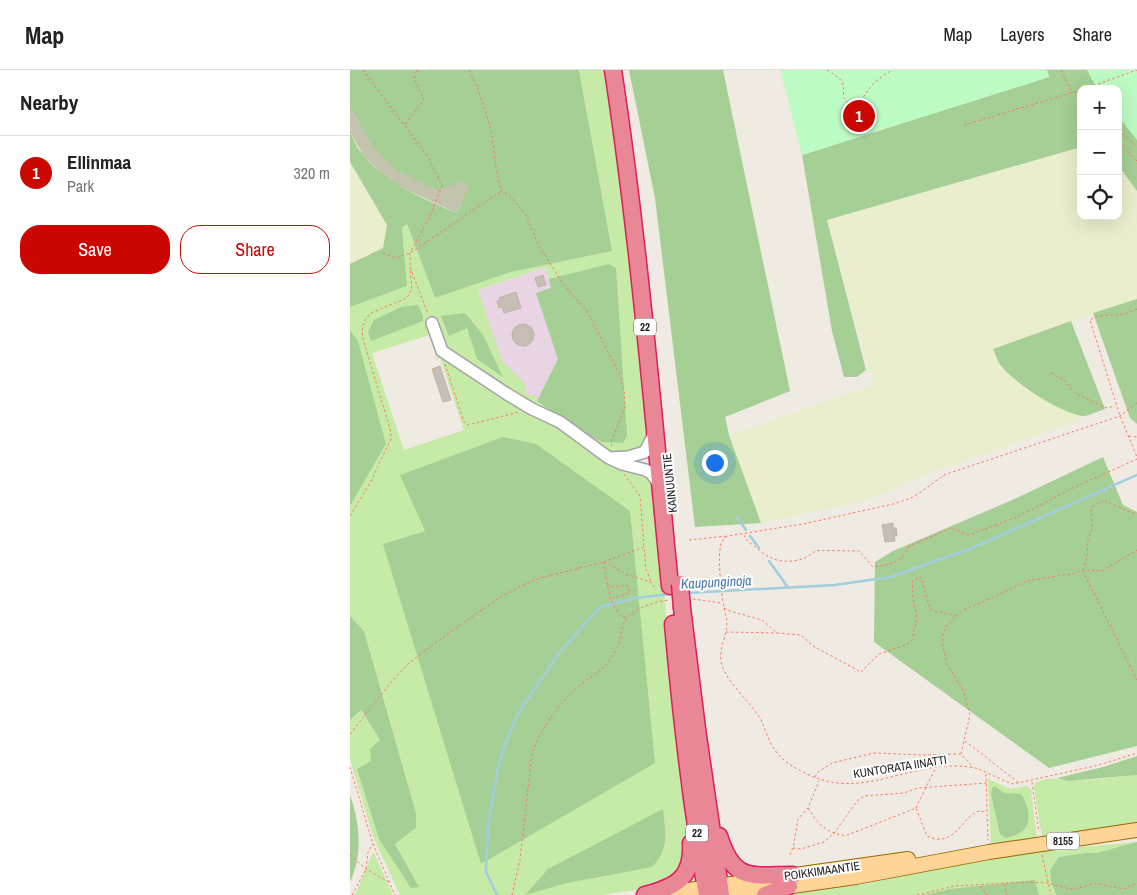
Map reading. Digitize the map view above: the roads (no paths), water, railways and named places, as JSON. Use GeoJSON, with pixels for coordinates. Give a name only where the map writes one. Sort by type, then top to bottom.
{"type":"FeatureCollection","features":[{"type":"Feature","properties":{"kind":"highway","name":"KAINUUNTIE"},"geometry":{"type":"LineString","coordinates":[[613,70],[634,225],[671,606],[696,778],[717,891]]}},
{"type":"Feature","properties":{"kind":"highway","name":"KAINUUNTIE"},"geometry":{"type":"LineString","coordinates":[[624,70],[650,270],[669,587]]}},
{"type":"Feature","properties":{"kind":"highway"},"geometry":{"type":"LineString","coordinates":[[696,778],[731,864],[744,874],[791,881]]}},
{"type":"Feature","properties":{"kind":"highway"},"geometry":{"type":"LineString","coordinates":[[645,895],[678,882],[689,869],[692,852],[696,778]]}},
{"type":"Feature","properties":{"kind":"highway"},"geometry":{"type":"LineString","coordinates":[[765,895],[791,881]]}},
{"type":"Feature","properties":{"kind":"main road","name":"POIKKIMAANTIE"},"geometry":{"type":"LineString","coordinates":[[655,895],[717,891],[791,881],[923,857],[989,852],[1137,830]]}},
{"type":"Feature","properties":{"kind":"lane"},"geometry":{"type":"LineString","coordinates":[[432,323],[442,351],[532,409],[560,422],[613,459],[622,464],[651,473],[660,487]]}},
{"type":"Feature","properties":{"kind":"lane"},"geometry":{"type":"LineString","coordinates":[[613,459],[645,452],[654,432]]}},
{"type":"Feature","properties":{"kind":"waterway","name":"Kaupunginoja"},"geometry":{"type":"LineString","coordinates":[[687,593],[835,585],[890,577],[972,548],[1137,475]]}},
{"type":"Feature","properties":{"kind":"waterway"},"geometry":{"type":"LineString","coordinates":[[737,517],[746,530]]}},
{"type":"Feature","properties":{"kind":"waterway"},"geometry":{"type":"LineString","coordinates":[[750,536],[759,548]]}},
{"type":"Feature","properties":{"kind":"waterway"},"geometry":{"type":"LineString","coordinates":[[769,561],[787,586]]}},
{"type":"Feature","properties":{"kind":"waterway","name":"Kaupunginoja"},"geometry":{"type":"LineString","coordinates":[[497,895],[486,872],[488,824],[498,768],[517,715],[559,653],[600,607],[635,598],[672,594]]}},
{"type":"Feature","properties":{"kind":"place","name":"Ellinmaa"},"geometry":{"type":"Point","coordinates":[859,116]}}]}
